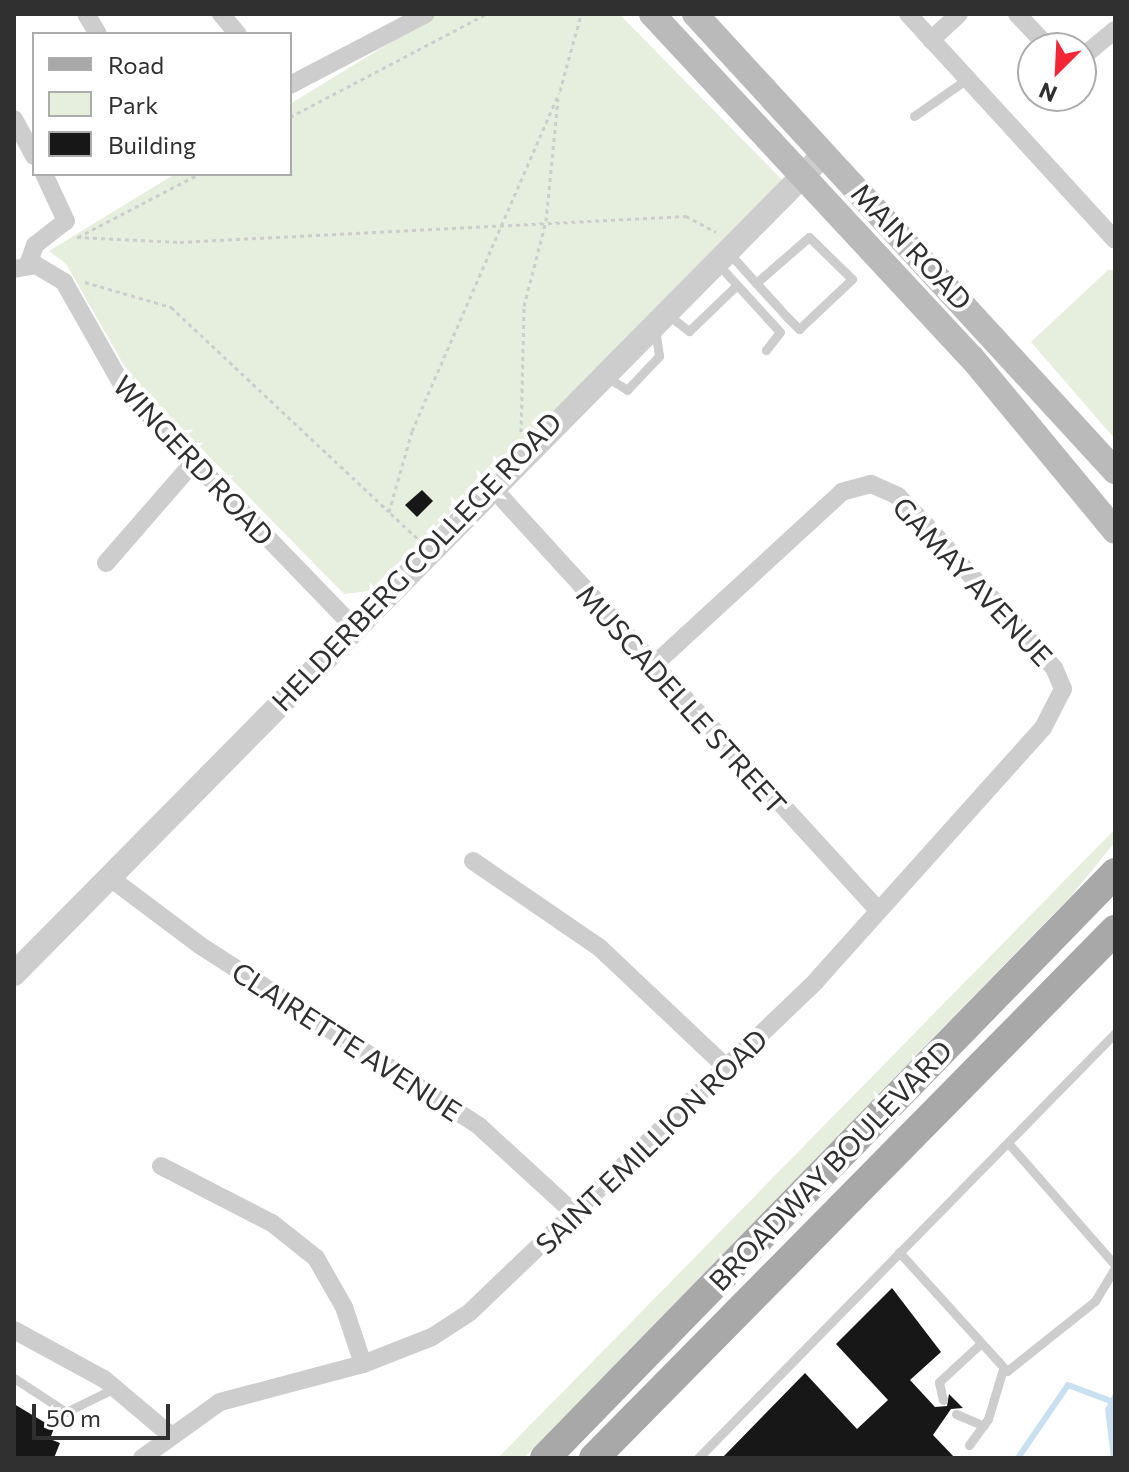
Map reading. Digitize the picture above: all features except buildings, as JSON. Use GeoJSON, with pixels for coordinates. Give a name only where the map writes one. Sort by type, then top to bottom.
{"type":"FeatureCollection","features":[{"type":"Feature","properties":{"kind":"main road","name":"MAIN ROAD"},"geometry":{"type":"LineString","coordinates":[[652,14],[972,358],[1115,531]]}},
{"type":"Feature","properties":{"kind":"main road","name":"MAIN ROAD"},"geometry":{"type":"LineString","coordinates":[[695,14],[1115,471]]}},
{"type":"Feature","properties":{"kind":"main road","name":"BROADWAY BOULEVARD"},"geometry":{"type":"LineString","coordinates":[[545,1458],[1115,873]]}},
{"type":"Feature","properties":{"kind":"main road","name":"BROADWAY BOULEVARD"},"geometry":{"type":"LineString","coordinates":[[594,1458],[1115,930]]}},
{"type":"Feature","properties":{"kind":"street"},"geometry":{"type":"LineString","coordinates":[[86,14],[97,32]]}},
{"type":"Feature","properties":{"kind":"street"},"geometry":{"type":"LineString","coordinates":[[221,14],[236,32]]}},
{"type":"Feature","properties":{"kind":"street"},"geometry":{"type":"LineString","coordinates":[[292,84],[426,14]]}},
{"type":"Feature","properties":{"kind":"street"},"geometry":{"type":"LineString","coordinates":[[908,14],[1115,240]]}},
{"type":"Feature","properties":{"kind":"street"},"geometry":{"type":"LineString","coordinates":[[931,40],[959,14]]}},
{"type":"Feature","properties":{"kind":"street"},"geometry":{"type":"LineString","coordinates":[[1017,14],[1034,32]]}},
{"type":"Feature","properties":{"kind":"street"},"geometry":{"type":"LineString","coordinates":[[1097,45],[1115,30]]}},
{"type":"Feature","properties":{"kind":"street"},"geometry":{"type":"LineString","coordinates":[[14,119],[32,152]]}},
{"type":"Feature","properties":{"kind":"street","name":"HELDERBERG COLLEGE ROAD"},"geometry":{"type":"LineString","coordinates":[[14,974],[601,372],[824,154]]}},
{"type":"Feature","properties":{"kind":"street"},"geometry":{"type":"LineString","coordinates":[[45,176],[67,218],[35,245],[18,267],[56,273]]}},
{"type":"Feature","properties":{"kind":"street","name":"WINGERD ROAD"},"geometry":{"type":"LineString","coordinates":[[56,273],[125,390],[353,626]]}},
{"type":"Feature","properties":{"kind":"street"},"geometry":{"type":"LineString","coordinates":[[106,563],[193,463]]}},
{"type":"Feature","properties":{"kind":"street","name":"GAMAY AVENUE"},"geometry":{"type":"LineString","coordinates":[[653,666],[842,492],[871,484],[898,496],[921,520],[1054,668],[1063,689]]}},
{"type":"Feature","properties":{"kind":"street","name":"MUSCADELLE STREET"},"geometry":{"type":"LineString","coordinates":[[490,485],[878,910]]}},
{"type":"Feature","properties":{"kind":"street","name":"SAINT EMILLION ROAD"},"geometry":{"type":"LineString","coordinates":[[142,1458],[168,1433],[220,1402],[363,1364],[432,1337],[469,1313],[576,1215],[727,1068],[878,910],[1043,728],[1063,689]]}},
{"type":"Feature","properties":{"kind":"street"},"geometry":{"type":"LineString","coordinates":[[473,861],[600,948],[727,1068]]}},
{"type":"Feature","properties":{"kind":"street","name":"CLAIRETTE AVENUE"},"geometry":{"type":"LineString","coordinates":[[109,877],[201,946],[479,1126],[576,1215]]}},
{"type":"Feature","properties":{"kind":"street"},"geometry":{"type":"LineString","coordinates":[[161,1166],[307,1250],[328,1274],[363,1364]]}},
{"type":"Feature","properties":{"kind":"street"},"geometry":{"type":"LineString","coordinates":[[15,1333],[116,1387],[168,1433]]}},
{"type":"Feature","properties":{"kind":"lane"},"geometry":{"type":"LineString","coordinates":[[914,116],[967,79]]}},
{"type":"Feature","properties":{"kind":"lane"},"geometry":{"type":"LineString","coordinates":[[725,250],[756,283],[801,329],[852,279],[809,237],[756,283]]}},
{"type":"Feature","properties":{"kind":"lane"},"geometry":{"type":"LineString","coordinates":[[725,250],[737,285],[780,332],[766,350]]}},
{"type":"Feature","properties":{"kind":"lane"},"geometry":{"type":"LineString","coordinates":[[658,315],[687,332],[737,285]]}},
{"type":"Feature","properties":{"kind":"lane"},"geometry":{"type":"LineString","coordinates":[[698,1458],[1115,1033]]}},
{"type":"Feature","properties":{"kind":"lane"},"geometry":{"type":"LineString","coordinates":[[899,1252],[1003,1369],[1013,1370],[1095,1301],[1115,1267],[1009,1144]]}},
{"type":"Feature","properties":{"kind":"lane"},"geometry":{"type":"LineString","coordinates":[[943,1400],[939,1382],[980,1344]]}},
{"type":"Feature","properties":{"kind":"lane"},"geometry":{"type":"LineString","coordinates":[[969,1445],[984,1426],[1003,1369]]}},
{"type":"Feature","properties":{"kind":"lane"},"geometry":{"type":"LineString","coordinates":[[14,1378],[66,1412],[116,1387]]}},
{"type":"Feature","properties":{"kind":"lane"},"geometry":{"type":"LineString","coordinates":[[956,1414],[984,1426]]}},
{"type":"Feature","properties":{"kind":"path"},"geometry":{"type":"LineString","coordinates":[[292,116],[486,14]]}},
{"type":"Feature","properties":{"kind":"path"},"geometry":{"type":"LineString","coordinates":[[389,512],[412,431],[498,227],[559,93],[581,14]]}},
{"type":"Feature","properties":{"kind":"path"},"geometry":{"type":"LineString","coordinates":[[523,451],[524,306],[546,221],[559,93]]}},
{"type":"Feature","properties":{"kind":"path"},"geometry":{"type":"LineString","coordinates":[[67,244],[195,176]]}},
{"type":"Feature","properties":{"kind":"path"},"geometry":{"type":"LineString","coordinates":[[77,237],[180,242],[686,216],[725,250]]}},
{"type":"Feature","properties":{"kind":"path"},"geometry":{"type":"LineString","coordinates":[[56,273],[171,307],[429,549]]}},
{"type":"Feature","properties":{"kind":"green space"},"geometry":{"type":"Polygon","coordinates":[[[437,14],[619,14],[789,187],[369,591],[344,594],[130,376],[66,264],[49,251],[172,176],[292,176],[292,103],[437,14]]]}},
{"type":"Feature","properties":{"kind":"green space"},"geometry":{"type":"Polygon","coordinates":[[[1108,270],[1115,270],[1115,439],[1031,342],[1108,270]]]}},
{"type":"Feature","properties":{"kind":"green space"},"geometry":{"type":"Polygon","coordinates":[[[1115,829],[1115,842],[1072,895],[524,1458],[498,1458],[1115,829]]]}},
{"type":"Feature","properties":{"kind":"water"},"geometry":{"type":"Polygon","coordinates":[[[1115,1390],[1115,1458],[1111,1458],[1105,1409],[1115,1390]]]}},
{"type":"Feature","properties":{"kind":"waterway"},"geometry":{"type":"LineString","coordinates":[[1018,1458],[1068,1385],[1108,1400]]}}]}
